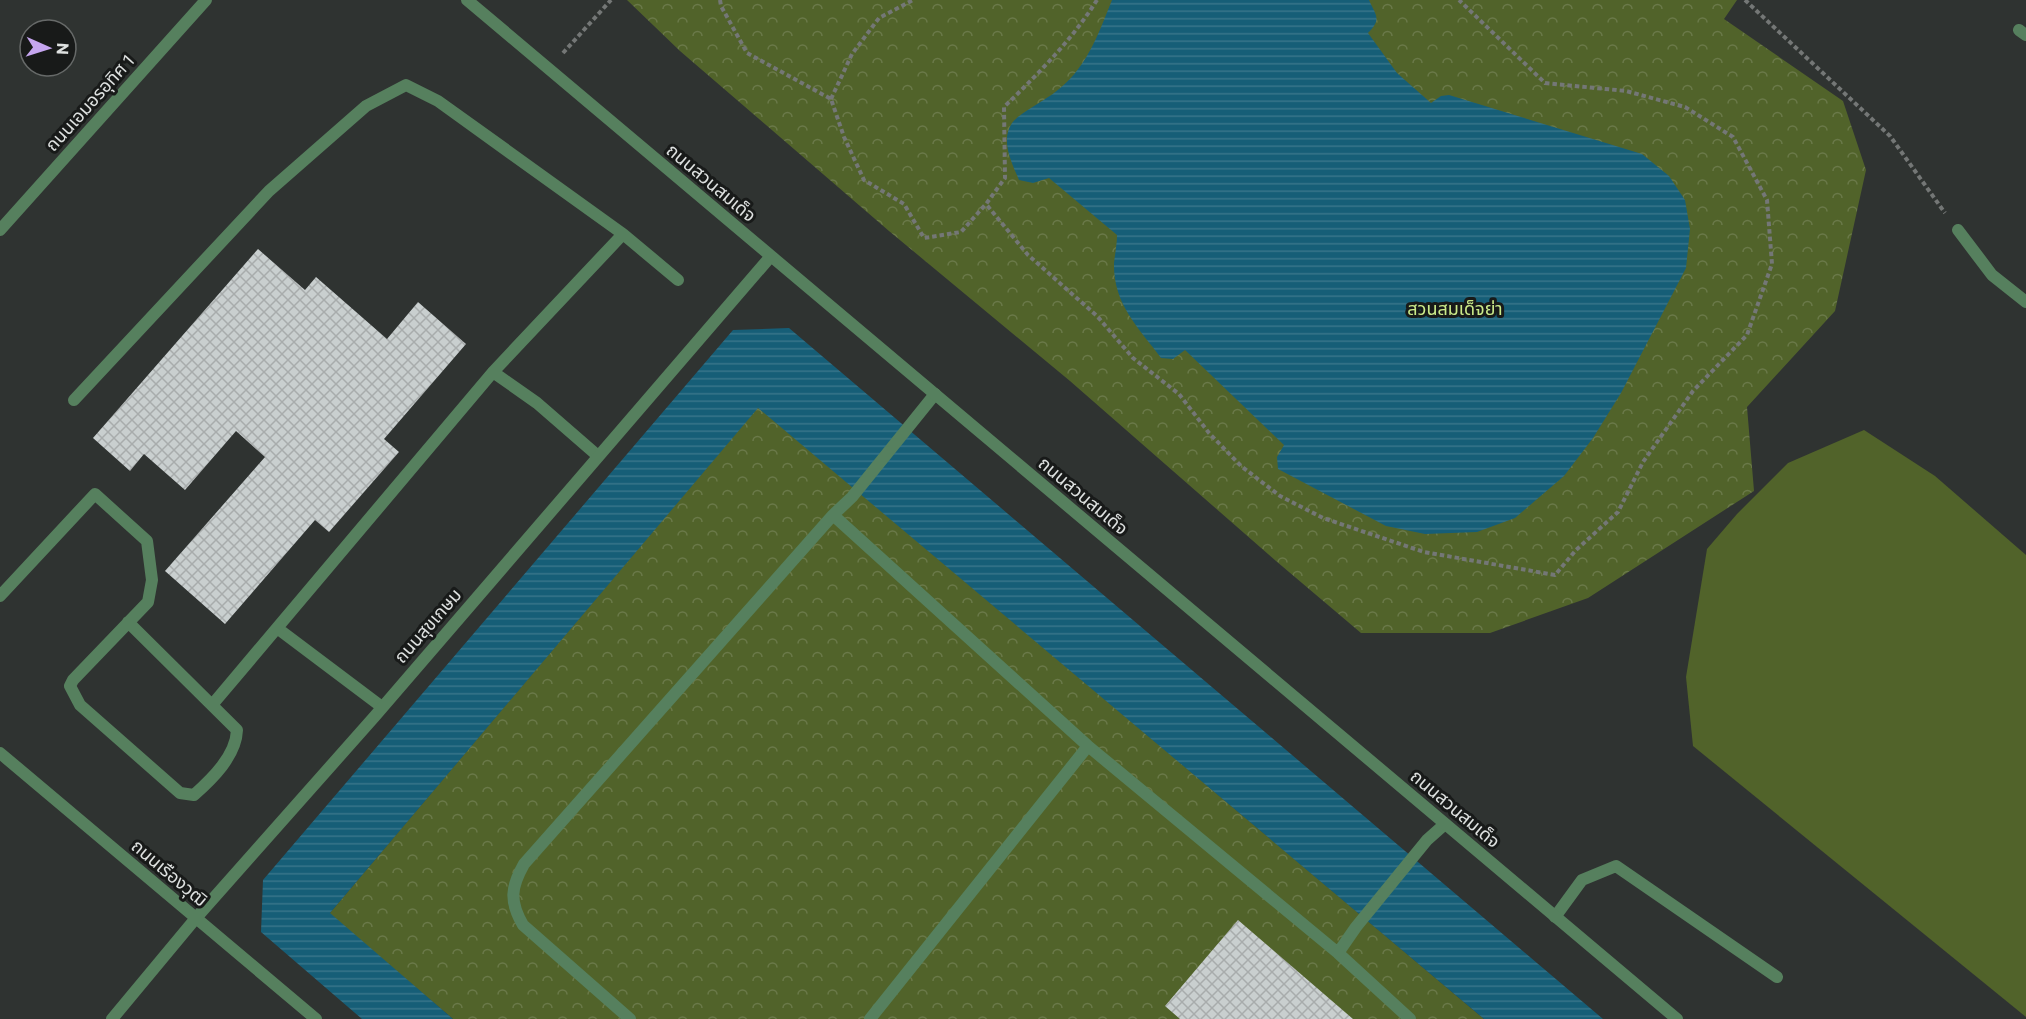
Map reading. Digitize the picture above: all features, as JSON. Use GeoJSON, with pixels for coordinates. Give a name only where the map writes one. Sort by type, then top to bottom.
{"type":"FeatureCollection","features":[{"type":"Feature","properties":{"kind":"street","name":"ถนนเอมอรอุทิศ 1"},"geometry":{"type":"LineString","coordinates":[[0,230],[206,0]]}},
{"type":"Feature","properties":{"kind":"street","name":"ถนนสวนสมเด็จ"},"geometry":{"type":"LineString","coordinates":[[467,0],[1677,1019]]}},
{"type":"Feature","properties":{"kind":"street"},"geometry":{"type":"LineString","coordinates":[[74,400],[269,191],[366,106],[406,85],[438,101],[623,234],[678,280]]}},
{"type":"Feature","properties":{"kind":"street"},"geometry":{"type":"LineString","coordinates":[[1958,230],[1992,275],[2026,302]]}},
{"type":"Feature","properties":{"kind":"street"},"geometry":{"type":"LineString","coordinates":[[212,705],[493,372],[623,234]]}},
{"type":"Feature","properties":{"kind":"street","name":"ถนนสุขเกษม"},"geometry":{"type":"LineString","coordinates":[[112,1019],[196,918],[382,707],[771,256]]}},
{"type":"Feature","properties":{"kind":"street"},"geometry":{"type":"LineString","coordinates":[[493,372],[537,403],[598,456]]}},
{"type":"Feature","properties":{"kind":"street"},"geometry":{"type":"LineString","coordinates":[[630,1019],[523,925],[516,914],[512,898],[517,877],[532,855],[833,514],[852,497],[935,394]]}},
{"type":"Feature","properties":{"kind":"street"},"geometry":{"type":"LineString","coordinates":[[0,596],[95,494],[147,541],[152,580],[148,602],[128,622],[73,680],[70,686],[80,705],[180,793],[194,795],[215,776],[237,742],[237,730],[128,622]]}},
{"type":"Feature","properties":{"kind":"street"},"geometry":{"type":"LineString","coordinates":[[833,514],[1088,746],[1338,954],[1410,1019]]}},
{"type":"Feature","properties":{"kind":"street"},"geometry":{"type":"LineString","coordinates":[[277,628],[382,707]]}},
{"type":"Feature","properties":{"kind":"street"},"geometry":{"type":"LineString","coordinates":[[870,1019],[1088,746]]}},
{"type":"Feature","properties":{"kind":"street","name":"ถนนเรืองวุฒิ"},"geometry":{"type":"LineString","coordinates":[[0,753],[316,1019]]}},
{"type":"Feature","properties":{"kind":"street"},"geometry":{"type":"LineString","coordinates":[[1338,954],[1356,927],[1427,840],[1445,824]]}},
{"type":"Feature","properties":{"kind":"street"},"geometry":{"type":"LineString","coordinates":[[1555,917],[1582,880],[1616,866],[1777,977]]}},
{"type":"Feature","properties":{"kind":"path"},"geometry":{"type":"LineString","coordinates":[[548,69],[611,0]]}},
{"type":"Feature","properties":{"kind":"path"},"geometry":{"type":"LineString","coordinates":[[720,0],[721,6],[747,53],[831,99],[844,137],[864,180],[904,204],[924,238],[961,232],[1005,178],[1004,107],[1043,69],[1087,16],[1097,0]]}},
{"type":"Feature","properties":{"kind":"path"},"geometry":{"type":"LineString","coordinates":[[831,99],[852,54],[879,18],[913,0]]}},
{"type":"Feature","properties":{"kind":"path"},"geometry":{"type":"LineString","coordinates":[[986,204],[1028,255],[1072,297],[1096,316],[1133,358],[1179,394],[1209,433],[1241,466],[1280,496],[1323,518],[1424,552],[1555,574],[1576,550],[1618,512],[1643,462],[1692,391],[1747,335],[1772,264],[1767,200],[1733,137],[1685,107],[1626,91],[1545,82],[1459,0]]}},
{"type":"Feature","properties":{"kind":"path"},"geometry":{"type":"LineString","coordinates":[[1745,0],[1890,136],[1958,230]]}},
{"type":"Feature","properties":{"kind":"green space","name":"สวนสมเด็จย่า"},"geometry":{"type":"Polygon","coordinates":[[[627,0],[1737,0],[1724,19],[1843,101],[1866,170],[1835,311],[1747,407],[1754,491],[1588,598],[1490,633],[1361,633],[1070,381],[889,231],[680,51],[627,0]]]}},
{"type":"Feature","properties":{"kind":"green space"},"geometry":{"type":"Polygon","coordinates":[[[758,407],[1484,1019],[453,1019],[329,914],[758,407]]]}},
{"type":"Feature","properties":{"kind":"green space"},"geometry":{"type":"Polygon","coordinates":[[[1864,430],[1935,476],[2026,555],[2026,1017],[1693,746],[1686,677],[1707,549],[1737,514],[1788,463],[1864,430]]]}},
{"type":"Feature","properties":{"kind":"water"},"geometry":{"type":"Polygon","coordinates":[[[1112,0],[1369,0],[1376,21],[1368,33],[1397,73],[1431,103],[1441,96],[1449,95],[1642,154],[1669,176],[1685,200],[1690,229],[1686,268],[1621,393],[1593,438],[1564,476],[1515,518],[1477,532],[1425,534],[1386,526],[1278,469],[1277,457],[1284,445],[1185,350],[1173,359],[1161,358],[1122,303],[1115,278],[1117,235],[1049,178],[1033,183],[1019,180],[1007,144],[1012,123],[1054,93],[1075,74],[1096,39],[1112,0]]]}},
{"type":"Feature","properties":{"kind":"water"},"geometry":{"type":"Polygon","coordinates":[[[789,328],[1603,1019],[1484,1019],[758,408],[330,913],[453,1019],[362,1019],[261,932],[263,880],[733,330],[789,328]]]}},
{"type":"Feature","properties":{"kind":"building"},"geometry":{"type":"Polygon","coordinates":[[[258,249],[305,290],[316,277],[387,339],[418,302],[466,344],[384,439],[399,452],[329,532],[315,520],[225,624],[165,571],[265,457],[236,431],[185,490],[144,454],[130,471],[93,438],[258,249]]]}},
{"type":"Feature","properties":{"kind":"building"},"geometry":{"type":"Polygon","coordinates":[[[1238,920],[1353,1019],[1180,1019],[1165,1006],[1238,920]]]}}]}
